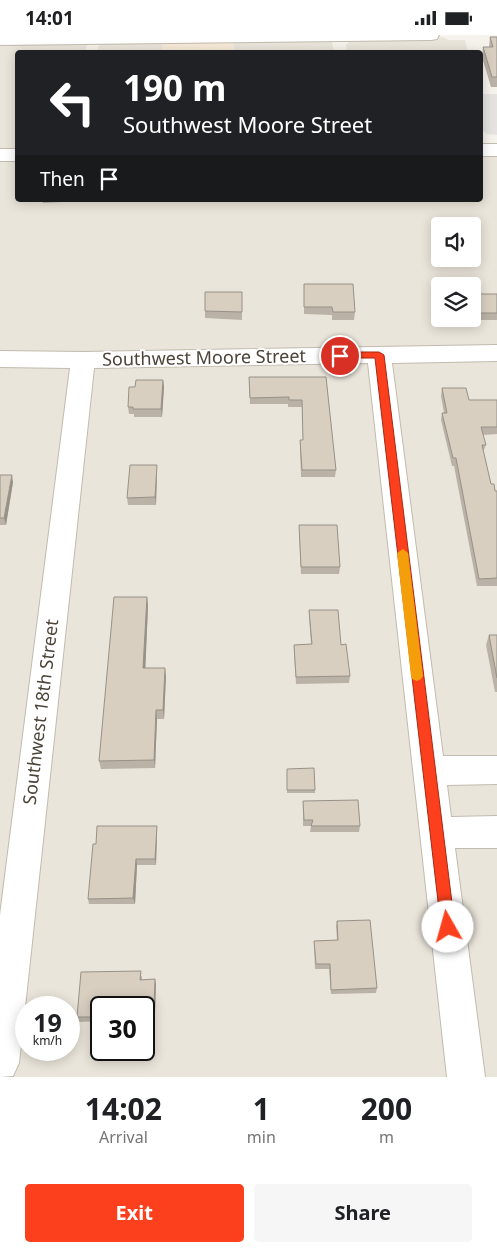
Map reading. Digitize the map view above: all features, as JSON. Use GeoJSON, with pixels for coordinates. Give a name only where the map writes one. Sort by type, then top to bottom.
{"type":"FeatureCollection","features":[{"type":"Feature","properties":{"kind":"street"},"geometry":{"type":"LineString","coordinates":[[0,40],[92,42],[339,41],[431,35]]}},
{"type":"Feature","properties":{"kind":"street"},"geometry":{"type":"LineString","coordinates":[[483,150],[497,150]]}},
{"type":"Feature","properties":{"kind":"street"},"geometry":{"type":"LineString","coordinates":[[0,155],[15,155]]}},
{"type":"Feature","properties":{"kind":"street","name":"Southwest Moore Street"},"geometry":{"type":"LineString","coordinates":[[0,359],[83,360],[497,353]]}},
{"type":"Feature","properties":{"kind":"street"},"geometry":{"type":"LineString","coordinates":[[379,355],[466,1077]]}},
{"type":"Feature","properties":{"kind":"street","name":"Southwest 18th Street"},"geometry":{"type":"LineString","coordinates":[[0,1063],[83,360]]}},
{"type":"Feature","properties":{"kind":"street"},"geometry":{"type":"LineString","coordinates":[[429,771],[497,769]]}},
{"type":"Feature","properties":{"kind":"street"},"geometry":{"type":"LineString","coordinates":[[436,833],[497,831]]}},
{"type":"Feature","properties":{"kind":"shaded area"},"geometry":{"type":"Polygon","coordinates":[[[442,37],[449,40],[465,40],[468,50],[347,50],[346,45],[351,40],[361,38],[442,37]]]}},
{"type":"Feature","properties":{"kind":"shaded area"},"geometry":{"type":"Polygon","coordinates":[[[328,39],[332,42],[334,50],[234,50],[233,40],[328,39]]]}},
{"type":"Feature","properties":{"kind":"shaded area"},"geometry":{"type":"Polygon","coordinates":[[[233,40],[234,50],[162,50],[163,41],[233,40]]]}},
{"type":"Feature","properties":{"kind":"shaded area"},"geometry":{"type":"Polygon","coordinates":[[[163,41],[162,50],[98,50],[102,43],[163,41]]]}},
{"type":"Feature","properties":{"kind":"shaded area"},"geometry":{"type":"Polygon","coordinates":[[[0,43],[84,43],[87,45],[86,50],[15,50],[15,150],[0,150],[0,43]]]}},
{"type":"Feature","properties":{"kind":"shaded area"},"geometry":{"type":"Polygon","coordinates":[[[483,94],[497,94],[497,135],[487,134],[483,131],[483,94]]]}},
{"type":"Feature","properties":{"kind":"shaded area"},"geometry":{"type":"Polygon","coordinates":[[[483,150],[497,150],[497,1077],[0,1077],[0,155],[15,155],[15,202],[483,202],[483,150]]]}},
{"type":"Feature","properties":{"kind":"building"},"geometry":{"type":"Polygon","coordinates":[[[490,37],[497,37],[497,77],[492,77],[483,47],[493,47],[490,37]]]}},
{"type":"Feature","properties":{"kind":"building"},"geometry":{"type":"Polygon","coordinates":[[[304,284],[353,284],[355,312],[333,312],[332,307],[304,307],[304,284]]]}},
{"type":"Feature","properties":{"kind":"building"},"geometry":{"type":"Polygon","coordinates":[[[205,292],[242,292],[242,312],[205,311],[205,292]]]}},
{"type":"Feature","properties":{"kind":"building"},"geometry":{"type":"Polygon","coordinates":[[[481,294],[497,294],[497,313],[481,313],[481,294]]]}},
{"type":"Feature","properties":{"kind":"building"},"geometry":{"type":"Polygon","coordinates":[[[249,377],[326,377],[336,470],[302,470],[300,440],[303,440],[302,400],[289,400],[289,397],[250,398],[249,377]]]}},
{"type":"Feature","properties":{"kind":"building"},"geometry":{"type":"Polygon","coordinates":[[[136,380],[163,380],[161,409],[133,409],[133,407],[128,407],[129,387],[135,387],[136,380]]]}},
{"type":"Feature","properties":{"kind":"building"},"geometry":{"type":"Polygon","coordinates":[[[442,388],[466,388],[469,400],[497,400],[497,427],[481,427],[486,445],[482,445],[491,484],[494,484],[495,491],[497,491],[497,578],[479,579],[456,458],[453,458],[442,413],[447,413],[442,388]]]}},
{"type":"Feature","properties":{"kind":"building"},"geometry":{"type":"Polygon","coordinates":[[[130,465],[157,465],[155,497],[127,498],[130,465]]]}},
{"type":"Feature","properties":{"kind":"building"},"geometry":{"type":"Polygon","coordinates":[[[0,475],[12,475],[4,518],[0,518],[0,475]]]}},
{"type":"Feature","properties":{"kind":"building"},"geometry":{"type":"Polygon","coordinates":[[[299,525],[337,525],[340,567],[301,567],[299,525]]]}},
{"type":"Feature","properties":{"kind":"building"},"geometry":{"type":"Polygon","coordinates":[[[114,597],[147,597],[143,668],[165,668],[163,710],[156,710],[154,760],[99,761],[114,597]]]}},
{"type":"Feature","properties":{"kind":"building"},"geometry":{"type":"Polygon","coordinates":[[[309,610],[338,610],[341,645],[346,644],[350,676],[296,677],[294,645],[312,644],[309,610]]]}},
{"type":"Feature","properties":{"kind":"building"},"geometry":{"type":"Polygon","coordinates":[[[489,635],[497,635],[497,678],[489,635]]]}},
{"type":"Feature","properties":{"kind":"building"},"geometry":{"type":"Polygon","coordinates":[[[314,768],[315,790],[287,790],[287,769],[314,768]]]}},
{"type":"Feature","properties":{"kind":"building"},"geometry":{"type":"Polygon","coordinates":[[[358,800],[360,826],[311,826],[313,820],[304,820],[303,801],[358,800]]]}},
{"type":"Feature","properties":{"kind":"building"},"geometry":{"type":"Polygon","coordinates":[[[97,826],[157,826],[155,859],[136,859],[133,898],[88,899],[93,844],[96,844],[97,826]]]}},
{"type":"Feature","properties":{"kind":"building"},"geometry":{"type":"Polygon","coordinates":[[[370,920],[377,988],[331,990],[330,964],[316,964],[314,941],[338,940],[337,921],[370,920]]]}},
{"type":"Feature","properties":{"kind":"building"},"geometry":{"type":"Polygon","coordinates":[[[141,971],[140,980],[155,979],[154,996],[90,996],[90,1017],[80,1017],[79,996],[81,972],[141,971]]]}},
{"type":"Feature","properties":{"kind":"slow traffic"},"geometry":{"type":"LineString","coordinates":[[403,553],[417,676]]}},
{"type":"Feature","properties":{"kind":"route"},"geometry":{"type":"LineString","coordinates":[[340,356],[379,355],[448,927]]}}]}
